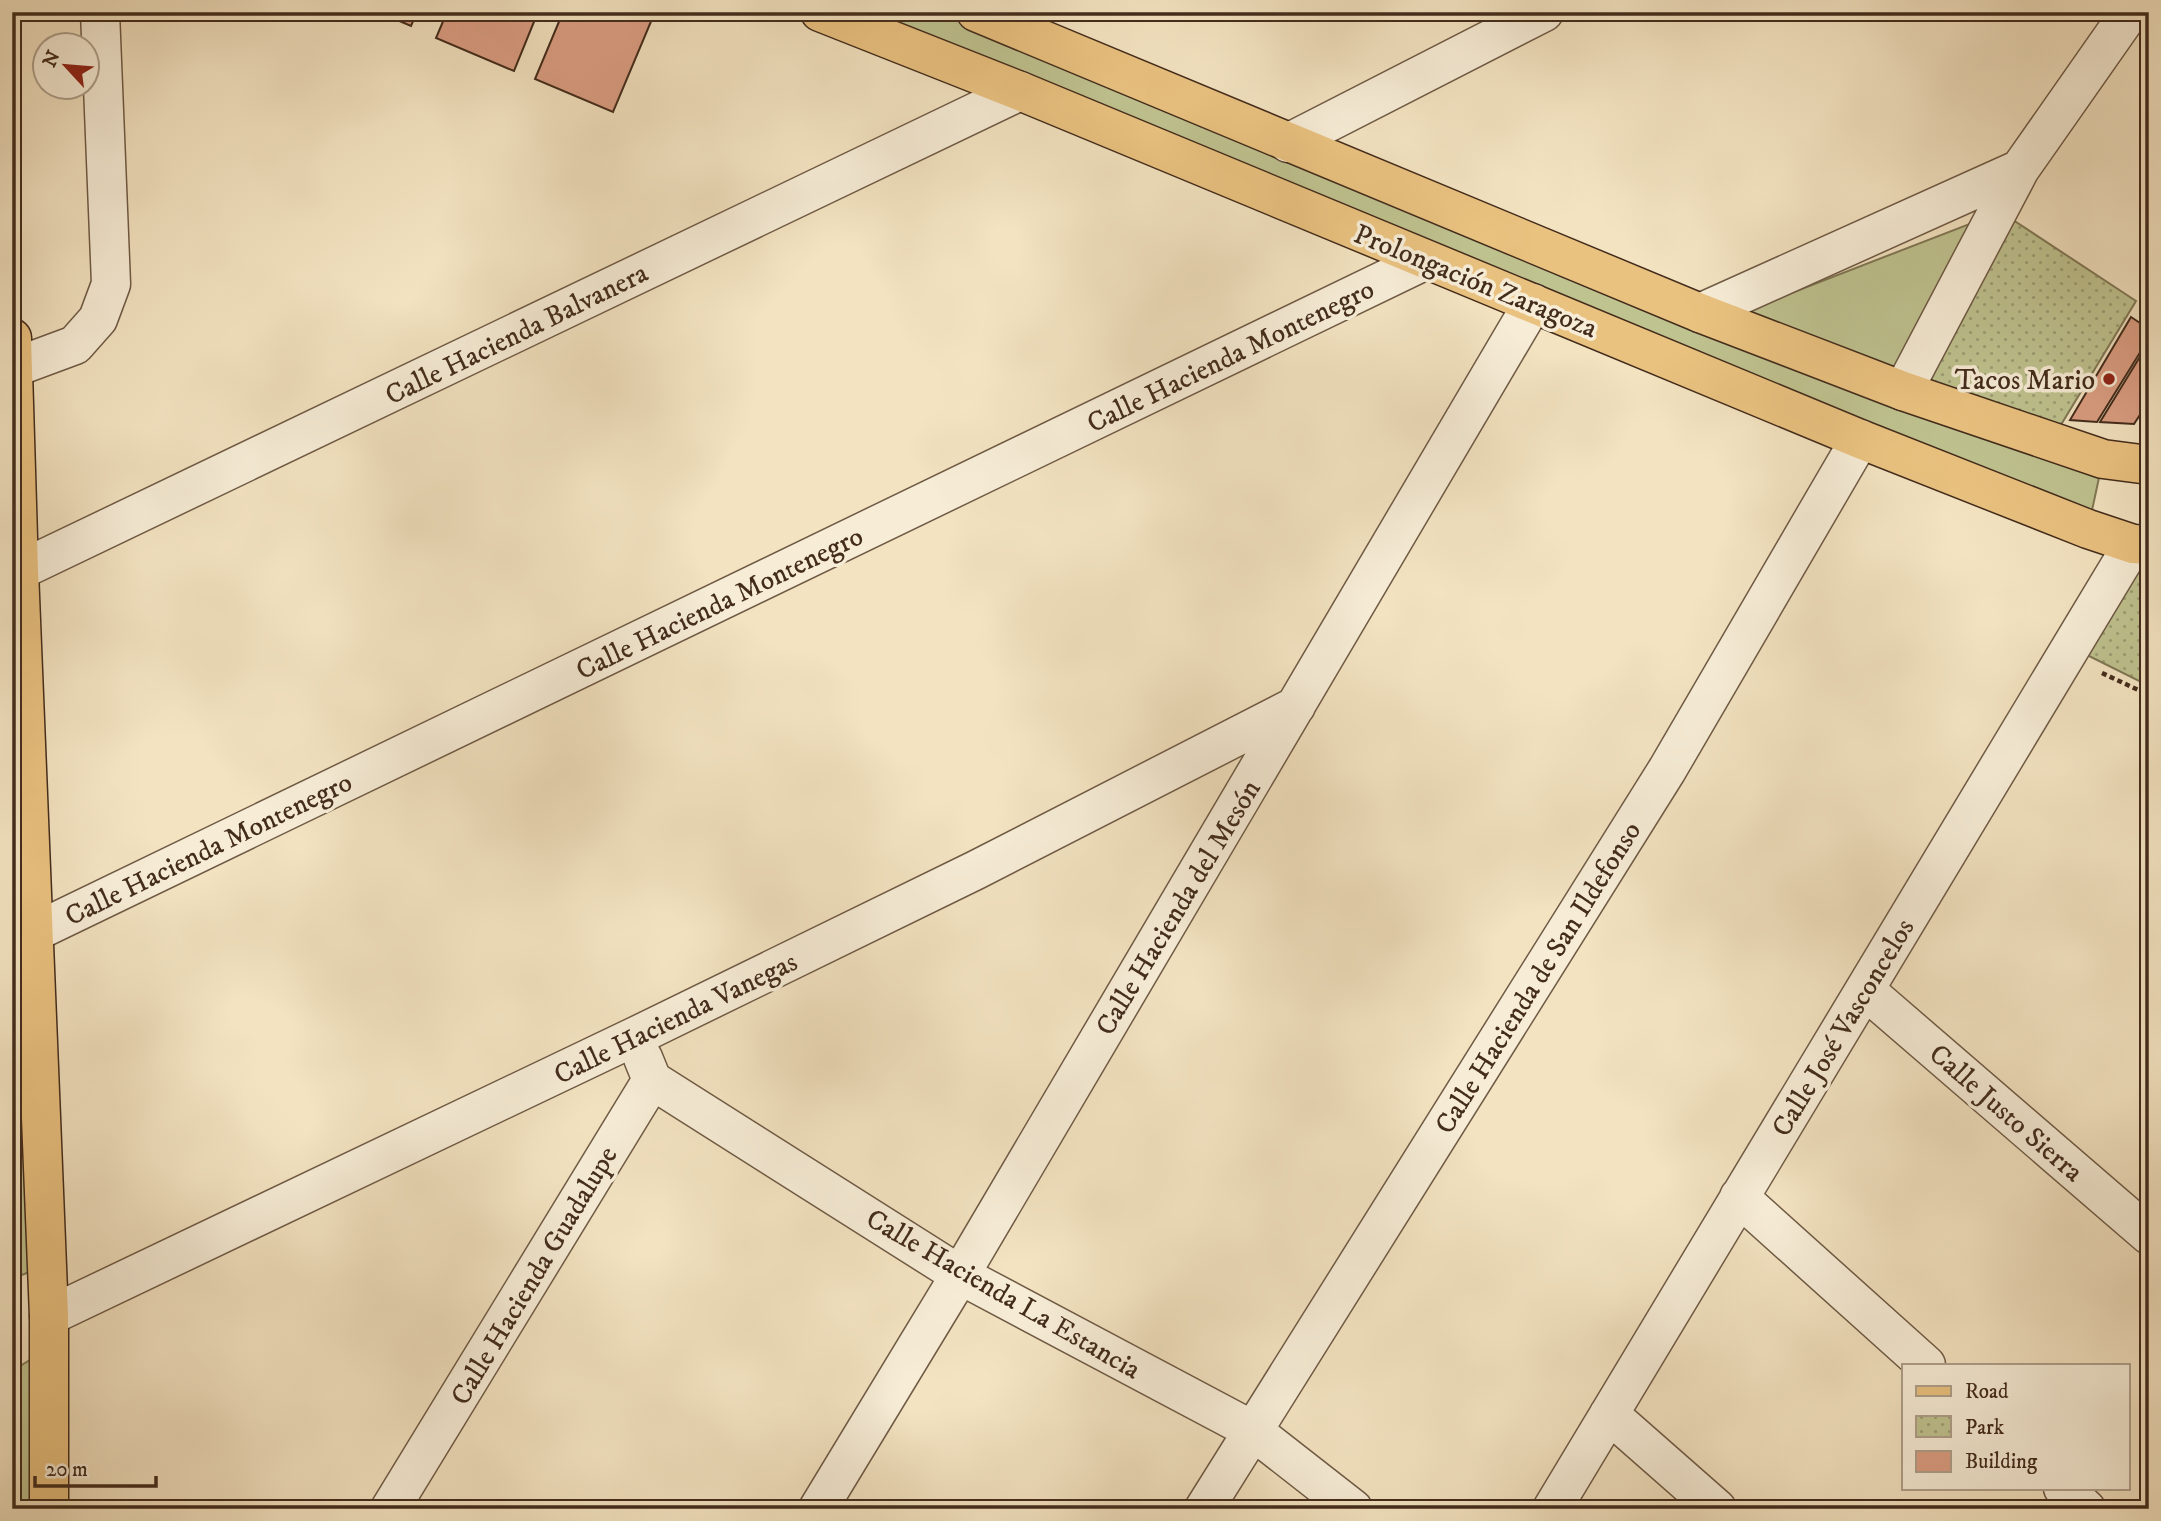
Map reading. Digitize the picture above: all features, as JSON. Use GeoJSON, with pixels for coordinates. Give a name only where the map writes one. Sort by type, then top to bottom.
{"type":"FeatureCollection","features":[{"type":"Feature","properties":{"kind":"main road","name":"Prolongación Zaragoza"},"geometry":{"type":"LineString","coordinates":[[820,12],[1020,91],[1860,439],[2143,547]]}},
{"type":"Feature","properties":{"kind":"main road","name":"Prolongación Zaragoza"},"geometry":{"type":"LineString","coordinates":[[976,12],[1700,313],[1903,391],[2103,459],[2149,465]]}},
{"type":"Feature","properties":{"kind":"main road"},"geometry":{"type":"LineString","coordinates":[[12,338],[24,938],[49,1316],[48,1509]]}},
{"type":"Feature","properties":{"kind":"street"},"geometry":{"type":"LineString","coordinates":[[13,368],[75,345],[98,319],[111,284],[100,12]]}},
{"type":"Feature","properties":{"kind":"street"},"geometry":{"type":"LineString","coordinates":[[1288,143],[1544,12]]}},
{"type":"Feature","properties":{"kind":"street"},"geometry":{"type":"LineString","coordinates":[[1903,391],[2020,169],[2130,12]]}},
{"type":"Feature","properties":{"kind":"street","name":"Calle Hacienda Balvanera"},"geometry":{"type":"LineString","coordinates":[[16,572],[1020,91]]}},
{"type":"Feature","properties":{"kind":"street"},"geometry":{"type":"LineString","coordinates":[[1700,313],[2020,169]]}},
{"type":"Feature","properties":{"kind":"street","name":"Calle Hacienda Montenegro"},"geometry":{"type":"LineString","coordinates":[[24,938],[1426,260]]}},
{"type":"Feature","properties":{"kind":"street","name":"Calle Hacienda del Mesón"},"geometry":{"type":"LineString","coordinates":[[818,1509],[960,1275],[1533,303]]}},
{"type":"Feature","properties":{"kind":"street","name":"Calle Hacienda de San Ildefonso"},"geometry":{"type":"LineString","coordinates":[[1204,1509],[1667,770],[1860,439]]}},
{"type":"Feature","properties":{"kind":"street","name":"Calle José Vasconcelos"},"geometry":{"type":"LineString","coordinates":[[1552,1509],[2066,657],[2143,547]]}},
{"type":"Feature","properties":{"kind":"street","name":"Calle Hacienda Vanegas"},"geometry":{"type":"LineString","coordinates":[[49,1316],[634,1037],[976,870],[1296,706]]}},
{"type":"Feature","properties":{"kind":"street","name":"Calle Justo Sierra"},"geometry":{"type":"LineString","coordinates":[[1865,990],[2149,1235]]}},
{"type":"Feature","properties":{"kind":"street"},"geometry":{"type":"LineString","coordinates":[[634,1037],[652,1080]]}},
{"type":"Feature","properties":{"kind":"street","name":"Calle Hacienda La Estancia"},"geometry":{"type":"LineString","coordinates":[[652,1080],[960,1275],[1252,1430],[1353,1509]]}},
{"type":"Feature","properties":{"kind":"street","name":"Calle Hacienda Guadalupe"},"geometry":{"type":"LineString","coordinates":[[390,1509],[652,1080]]}},
{"type":"Feature","properties":{"kind":"street"},"geometry":{"type":"LineString","coordinates":[[1740,1197],[1925,1364]]}},
{"type":"Feature","properties":{"kind":"street"},"geometry":{"type":"LineString","coordinates":[[1609,1414],[1717,1509]]}},
{"type":"Feature","properties":{"kind":"street"},"geometry":{"type":"LineString","coordinates":[[2065,1490],[2086,1509]]}},
{"type":"Feature","properties":{"kind":"path"},"geometry":{"type":"LineString","coordinates":[[2066,657],[2149,695]]}},
{"type":"Feature","properties":{"kind":"green space"},"geometry":{"type":"Polygon","coordinates":[[[820,12],[976,12],[2103,459],[2088,529],[820,12]]]}},
{"type":"Feature","properties":{"kind":"green space"},"geometry":{"type":"Polygon","coordinates":[[[2010,218],[2136,301],[2059,428],[1927,383],[2010,218]]]}},
{"type":"Feature","properties":{"kind":"green space"},"geometry":{"type":"Polygon","coordinates":[[[1972,223],[1897,375],[1737,314],[1972,223]]]}},
{"type":"Feature","properties":{"kind":"green space"},"geometry":{"type":"Polygon","coordinates":[[[2136,561],[2149,567],[2149,686],[2083,653],[2136,561]]]}},
{"type":"Feature","properties":{"kind":"green space"},"geometry":{"type":"Polygon","coordinates":[[[22,978],[34,1270],[12,1279],[12,983],[22,978]]]}},
{"type":"Feature","properties":{"kind":"green space"},"geometry":{"type":"Polygon","coordinates":[[[38,1355],[40,1509],[12,1509],[12,1371],[38,1355]]]}},
{"type":"Feature","properties":{"kind":"building"},"geometry":{"type":"Polygon","coordinates":[[[378,12],[417,12],[411,26],[378,12]]]}},
{"type":"Feature","properties":{"kind":"building"},"geometry":{"type":"Polygon","coordinates":[[[447,12],[538,12],[514,71],[436,38],[447,12]]]}},
{"type":"Feature","properties":{"kind":"building"},"geometry":{"type":"Polygon","coordinates":[[[563,12],[655,12],[613,112],[535,79],[563,12]]]}},
{"type":"Feature","properties":{"kind":"building","name":"Tacos Mario"},"geometry":{"type":"Polygon","coordinates":[[[2131,317],[2149,329],[2149,338],[2097,422],[2070,420],[2131,317]]]}},
{"type":"Feature","properties":{"kind":"building"},"geometry":{"type":"Polygon","coordinates":[[[2149,342],[2149,401],[2134,424],[2100,422],[2149,342]]]}},
{"type":"Feature","properties":{"kind":"place","name":"Tacos Mario"},"geometry":{"type":"Point","coordinates":[2109,379]}}]}
